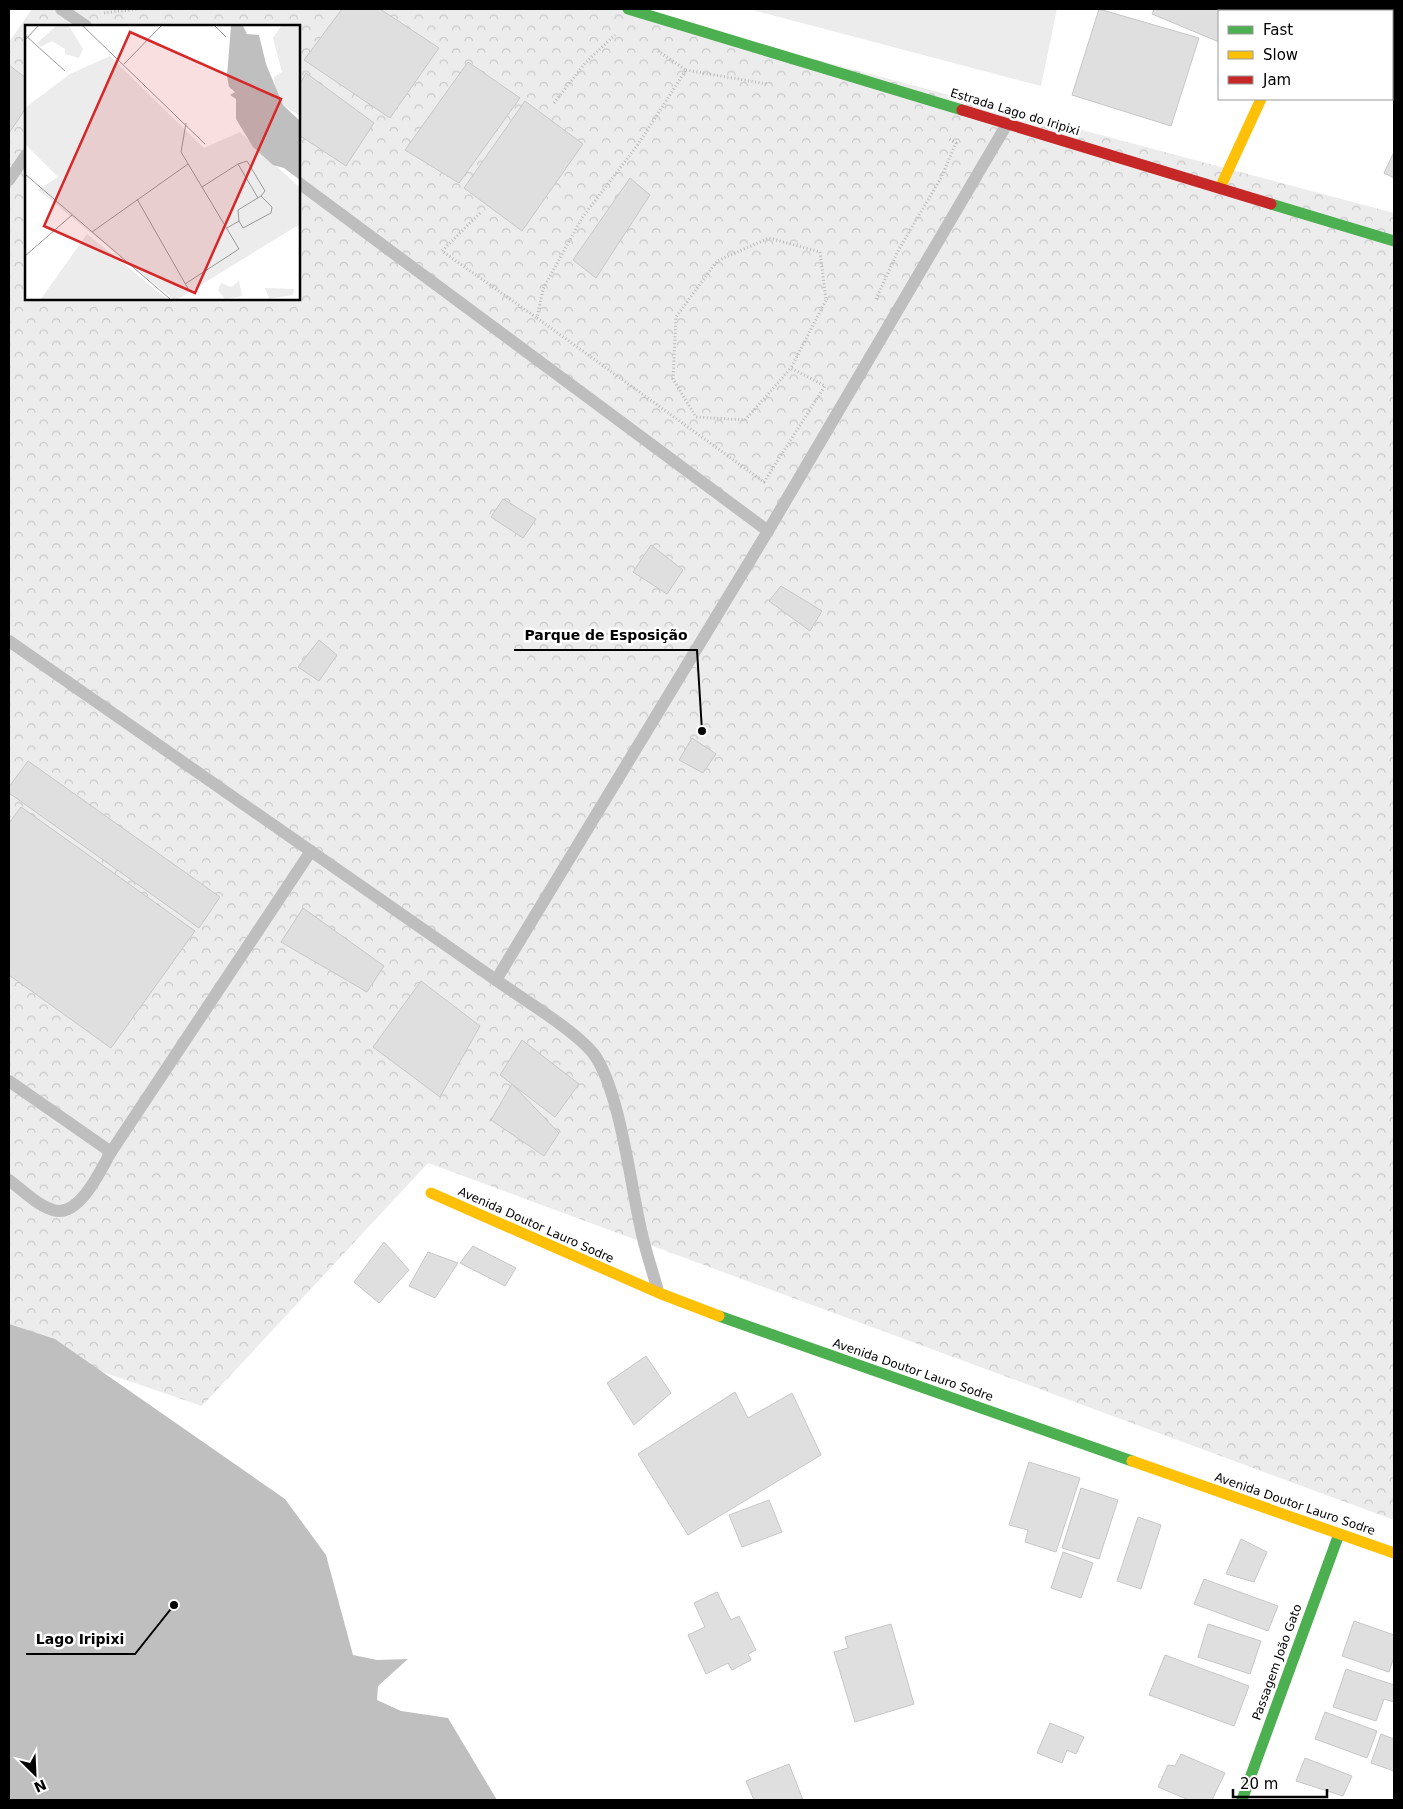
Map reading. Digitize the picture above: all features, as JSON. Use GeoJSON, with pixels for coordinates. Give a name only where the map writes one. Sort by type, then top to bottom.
{"type":"FeatureCollection","features":[{"type":"Feature","properties":{"kind":"street","name":"Estrada Lago do Iripixi"},"geometry":{"type":"LineString","coordinates":[[628,9],[1394,241]]}},
{"type":"Feature","properties":{"kind":"street"},"geometry":{"type":"LineString","coordinates":[[1220,188],[1261,100]]}},
{"type":"Feature","properties":{"kind":"street","name":"Avenida Doutor Lauro Sodre"},"geometry":{"type":"LineString","coordinates":[[430,1193],[659,1294],[753,1329],[1394,1553]]}},
{"type":"Feature","properties":{"kind":"street","name":"Passagem João Gato"},"geometry":{"type":"LineString","coordinates":[[1242,1800],[1339,1534]]}},
{"type":"Feature","properties":{"kind":"lane"},"geometry":{"type":"LineString","coordinates":[[60,9],[84,25]]}},
{"type":"Feature","properties":{"kind":"lane"},"geometry":{"type":"LineString","coordinates":[[496,980],[768,531],[1007,124]]}},
{"type":"Feature","properties":{"kind":"lane"},"geometry":{"type":"LineString","coordinates":[[9,180],[25,156]]}},
{"type":"Feature","properties":{"kind":"lane"},"geometry":{"type":"LineString","coordinates":[[300,184],[768,531]]}},
{"type":"Feature","properties":{"kind":"lane"},"geometry":{"type":"LineString","coordinates":[[9,641],[496,980],[572,1034],[593,1053],[606,1076],[614,1102],[640,1228],[659,1294]]}},
{"type":"Feature","properties":{"kind":"lane"},"geometry":{"type":"LineString","coordinates":[[9,1180],[47,1207],[56,1211],[74,1207],[88,1192],[112,1152],[310,851]]}},
{"type":"Feature","properties":{"kind":"lane"},"geometry":{"type":"LineString","coordinates":[[9,1080],[112,1152]]}},
{"type":"Feature","properties":{"kind":"path"},"geometry":{"type":"LineString","coordinates":[[554,103],[586,62],[618,31]]}},
{"type":"Feature","properties":{"kind":"path"},"geometry":{"type":"LineString","coordinates":[[657,50],[686,70],[771,85]]}},
{"type":"Feature","properties":{"kind":"path"},"geometry":{"type":"LineString","coordinates":[[537,318],[544,289],[582,218],[639,143],[686,70]]}},
{"type":"Feature","properties":{"kind":"path"},"geometry":{"type":"LineString","coordinates":[[875,300],[899,248],[941,178],[956,143],[948,139]]}},
{"type":"Feature","properties":{"kind":"path"},"geometry":{"type":"LineString","coordinates":[[480,213],[442,250],[764,482],[830,378]]}},
{"type":"Feature","properties":{"kind":"path"},"geometry":{"type":"LineString","coordinates":[[769,238],[820,252],[826,300],[791,368],[745,420],[696,417],[673,379],[676,317],[717,260],[769,238]]}},
{"type":"Feature","properties":{"kind":"path"},"geometry":{"type":"LineString","coordinates":[[791,368],[825,386]]}},
{"type":"Feature","properties":{"kind":"green space"},"geometry":{"type":"Polygon","coordinates":[[[32,9],[626,9],[1394,213],[1394,1520],[428,1163],[202,1406],[9,1340],[9,42],[32,9]]]}},
{"type":"Feature","properties":{"kind":"green space"},"geometry":{"type":"Polygon","coordinates":[[[749,9],[1057,9],[1041,86],[749,9]]]}},
{"type":"Feature","properties":{"kind":"shaded area"},"geometry":{"type":"Polygon","coordinates":[[[9,1324],[55,1339],[285,1499],[326,1555],[353,1655],[377,1660],[408,1659],[378,1686],[377,1700],[401,1711],[448,1718],[497,1800],[9,1800],[9,1324]]]}},
{"type":"Feature","properties":{"kind":"building"},"geometry":{"type":"Polygon","coordinates":[[[342,9],[380,9],[439,48],[390,118],[304,60],[342,9]]]}},
{"type":"Feature","properties":{"kind":"building"},"geometry":{"type":"Polygon","coordinates":[[[1099,9],[1199,38],[1171,126],[1072,95],[1099,9]]]}},
{"type":"Feature","properties":{"kind":"building"},"geometry":{"type":"Polygon","coordinates":[[[1154,9],[1260,10],[1218,10],[1218,42],[1152,14],[1154,9]]]}},
{"type":"Feature","properties":{"kind":"building"},"geometry":{"type":"Polygon","coordinates":[[[1394,9],[1394,47],[1393,10],[1356,10],[1394,9]]]}},
{"type":"Feature","properties":{"kind":"building"},"geometry":{"type":"Polygon","coordinates":[[[468,62],[520,98],[459,183],[405,150],[468,62]]]}},
{"type":"Feature","properties":{"kind":"building"},"geometry":{"type":"Polygon","coordinates":[[[9,65],[25,77],[25,109],[9,133],[9,65]]]}},
{"type":"Feature","properties":{"kind":"building"},"geometry":{"type":"Polygon","coordinates":[[[306,73],[374,123],[346,166],[300,136],[300,84],[306,73]]]}},
{"type":"Feature","properties":{"kind":"building"},"geometry":{"type":"Polygon","coordinates":[[[525,101],[583,144],[522,231],[464,188],[525,101]]]}},
{"type":"Feature","properties":{"kind":"building"},"geometry":{"type":"Polygon","coordinates":[[[1394,152],[1394,178],[1384,173],[1394,152]]]}},
{"type":"Feature","properties":{"kind":"building"},"geometry":{"type":"Polygon","coordinates":[[[630,178],[650,195],[596,278],[573,260],[630,178]]]}},
{"type":"Feature","properties":{"kind":"building"},"geometry":{"type":"Polygon","coordinates":[[[503,499],[536,519],[523,538],[491,517],[503,499]]]}},
{"type":"Feature","properties":{"kind":"building"},"geometry":{"type":"Polygon","coordinates":[[[651,545],[683,570],[667,594],[633,572],[651,545]]]}},
{"type":"Feature","properties":{"kind":"building"},"geometry":{"type":"Polygon","coordinates":[[[781,586],[822,611],[810,631],[769,601],[781,586]]]}},
{"type":"Feature","properties":{"kind":"building"},"geometry":{"type":"Polygon","coordinates":[[[319,640],[337,655],[319,681],[298,667],[319,640]]]}},
{"type":"Feature","properties":{"kind":"building"},"geometry":{"type":"Polygon","coordinates":[[[692,738],[716,754],[703,773],[679,760],[692,738]]]}},
{"type":"Feature","properties":{"kind":"building"},"geometry":{"type":"Polygon","coordinates":[[[28,761],[220,897],[199,928],[9,793],[9,787],[28,761]]]}},
{"type":"Feature","properties":{"kind":"building"},"geometry":{"type":"Polygon","coordinates":[[[21,807],[195,931],[111,1048],[9,975],[9,823],[21,807]]]}},
{"type":"Feature","properties":{"kind":"building"},"geometry":{"type":"Polygon","coordinates":[[[303,908],[384,966],[367,992],[281,942],[303,908]]]}},
{"type":"Feature","properties":{"kind":"building"},"geometry":{"type":"Polygon","coordinates":[[[421,981],[480,1026],[440,1097],[373,1047],[421,981]]]}},
{"type":"Feature","properties":{"kind":"building"},"geometry":{"type":"Polygon","coordinates":[[[522,1040],[579,1084],[555,1117],[500,1075],[522,1040]]]}},
{"type":"Feature","properties":{"kind":"building"},"geometry":{"type":"Polygon","coordinates":[[[512,1084],[559,1133],[544,1156],[491,1120],[512,1084]]]}},
{"type":"Feature","properties":{"kind":"building"},"geometry":{"type":"Polygon","coordinates":[[[384,1242],[409,1270],[379,1303],[354,1282],[384,1242]]]}},
{"type":"Feature","properties":{"kind":"building"},"geometry":{"type":"Polygon","coordinates":[[[473,1246],[516,1268],[505,1286],[460,1263],[473,1246]]]}},
{"type":"Feature","properties":{"kind":"building"},"geometry":{"type":"Polygon","coordinates":[[[428,1252],[458,1263],[435,1298],[409,1286],[428,1252]]]}},
{"type":"Feature","properties":{"kind":"building"},"geometry":{"type":"Polygon","coordinates":[[[646,1356],[671,1393],[634,1425],[607,1383],[646,1356]]]}},
{"type":"Feature","properties":{"kind":"building"},"geometry":{"type":"Polygon","coordinates":[[[735,1392],[748,1418],[792,1393],[821,1455],[688,1535],[638,1454],[735,1392]]]}},
{"type":"Feature","properties":{"kind":"building"},"geometry":{"type":"Polygon","coordinates":[[[1029,1462],[1080,1478],[1056,1552],[1025,1542],[1028,1530],[1009,1525],[1029,1462]]]}},
{"type":"Feature","properties":{"kind":"building"},"geometry":{"type":"Polygon","coordinates":[[[1081,1488],[1118,1500],[1099,1559],[1062,1548],[1081,1488]]]}},
{"type":"Feature","properties":{"kind":"building"},"geometry":{"type":"Polygon","coordinates":[[[769,1500],[782,1532],[742,1547],[729,1515],[769,1500]]]}},
{"type":"Feature","properties":{"kind":"building"},"geometry":{"type":"Polygon","coordinates":[[[1138,1517],[1161,1525],[1141,1589],[1117,1581],[1138,1517]]]}},
{"type":"Feature","properties":{"kind":"building"},"geometry":{"type":"Polygon","coordinates":[[[1241,1539],[1267,1552],[1254,1582],[1226,1574],[1241,1539]]]}},
{"type":"Feature","properties":{"kind":"building"},"geometry":{"type":"Polygon","coordinates":[[[1063,1552],[1093,1563],[1081,1598],[1051,1588],[1063,1552]]]}},
{"type":"Feature","properties":{"kind":"building"},"geometry":{"type":"Polygon","coordinates":[[[1204,1579],[1278,1606],[1268,1631],[1194,1604],[1204,1579]]]}},
{"type":"Feature","properties":{"kind":"building"},"geometry":{"type":"Polygon","coordinates":[[[717,1592],[731,1620],[739,1616],[756,1650],[748,1654],[751,1660],[732,1670],[728,1663],[706,1674],[688,1635],[705,1627],[694,1603],[717,1592]]]}},
{"type":"Feature","properties":{"kind":"building"},"geometry":{"type":"Polygon","coordinates":[[[1354,1621],[1394,1635],[1394,1657],[1389,1672],[1342,1656],[1354,1621]]]}},
{"type":"Feature","properties":{"kind":"building"},"geometry":{"type":"Polygon","coordinates":[[[891,1624],[914,1704],[855,1722],[834,1652],[848,1648],[845,1637],[891,1624]]]}},
{"type":"Feature","properties":{"kind":"building"},"geometry":{"type":"Polygon","coordinates":[[[1208,1624],[1261,1641],[1250,1674],[1198,1657],[1208,1624]]]}},
{"type":"Feature","properties":{"kind":"building"},"geometry":{"type":"Polygon","coordinates":[[[1165,1655],[1249,1686],[1234,1726],[1149,1695],[1165,1655]]]}},
{"type":"Feature","properties":{"kind":"building"},"geometry":{"type":"Polygon","coordinates":[[[1346,1669],[1394,1685],[1394,1702],[1384,1699],[1376,1721],[1333,1707],[1346,1669]]]}},
{"type":"Feature","properties":{"kind":"building"},"geometry":{"type":"Polygon","coordinates":[[[1325,1712],[1377,1731],[1367,1758],[1315,1739],[1325,1712]]]}},
{"type":"Feature","properties":{"kind":"building"},"geometry":{"type":"Polygon","coordinates":[[[1050,1723],[1084,1737],[1076,1754],[1067,1750],[1062,1763],[1037,1753],[1050,1723]]]}},
{"type":"Feature","properties":{"kind":"building"},"geometry":{"type":"Polygon","coordinates":[[[1381,1734],[1394,1739],[1394,1771],[1371,1763],[1381,1734]]]}},
{"type":"Feature","properties":{"kind":"building"},"geometry":{"type":"Polygon","coordinates":[[[1181,1754],[1225,1773],[1212,1800],[1189,1800],[1158,1787],[1168,1765],[1175,1766],[1181,1754]]]}},
{"type":"Feature","properties":{"kind":"building"},"geometry":{"type":"Polygon","coordinates":[[[1305,1758],[1352,1776],[1343,1796],[1296,1781],[1305,1758]]]}},
{"type":"Feature","properties":{"kind":"building"},"geometry":{"type":"Polygon","coordinates":[[[789,1764],[803,1800],[754,1800],[746,1781],[789,1764]]]}},
{"type":"Feature","properties":{"kind":"traffic: fast"},"geometry":{"type":"LineString","coordinates":[[628,9],[962,110]]}},
{"type":"Feature","properties":{"kind":"traffic: fast"},"geometry":{"type":"LineString","coordinates":[[1271,204],[1394,241]]}},
{"type":"Feature","properties":{"kind":"traffic: fast"},"geometry":{"type":"LineString","coordinates":[[719,1316],[1132,1461]]}},
{"type":"Feature","properties":{"kind":"traffic: fast"},"geometry":{"type":"LineString","coordinates":[[1242,1800],[1339,1534]]}},
{"type":"Feature","properties":{"kind":"traffic: slow"},"geometry":{"type":"LineString","coordinates":[[1220,188],[1261,100]]}},
{"type":"Feature","properties":{"kind":"traffic: slow"},"geometry":{"type":"LineString","coordinates":[[431,1193],[659,1293],[719,1316]]}},
{"type":"Feature","properties":{"kind":"traffic: slow"},"geometry":{"type":"LineString","coordinates":[[1132,1461],[1394,1553]]}},
{"type":"Feature","properties":{"kind":"traffic: jam"},"geometry":{"type":"LineString","coordinates":[[962,110],[1271,204]]}},
{"type":"Feature","properties":{"kind":"place","name":"Parque de Esposição"},"geometry":{"type":"Point","coordinates":[702,731]}},
{"type":"Feature","properties":{"kind":"place","name":"Lago Iripixi"},"geometry":{"type":"Point","coordinates":[174,1605]}}]}
